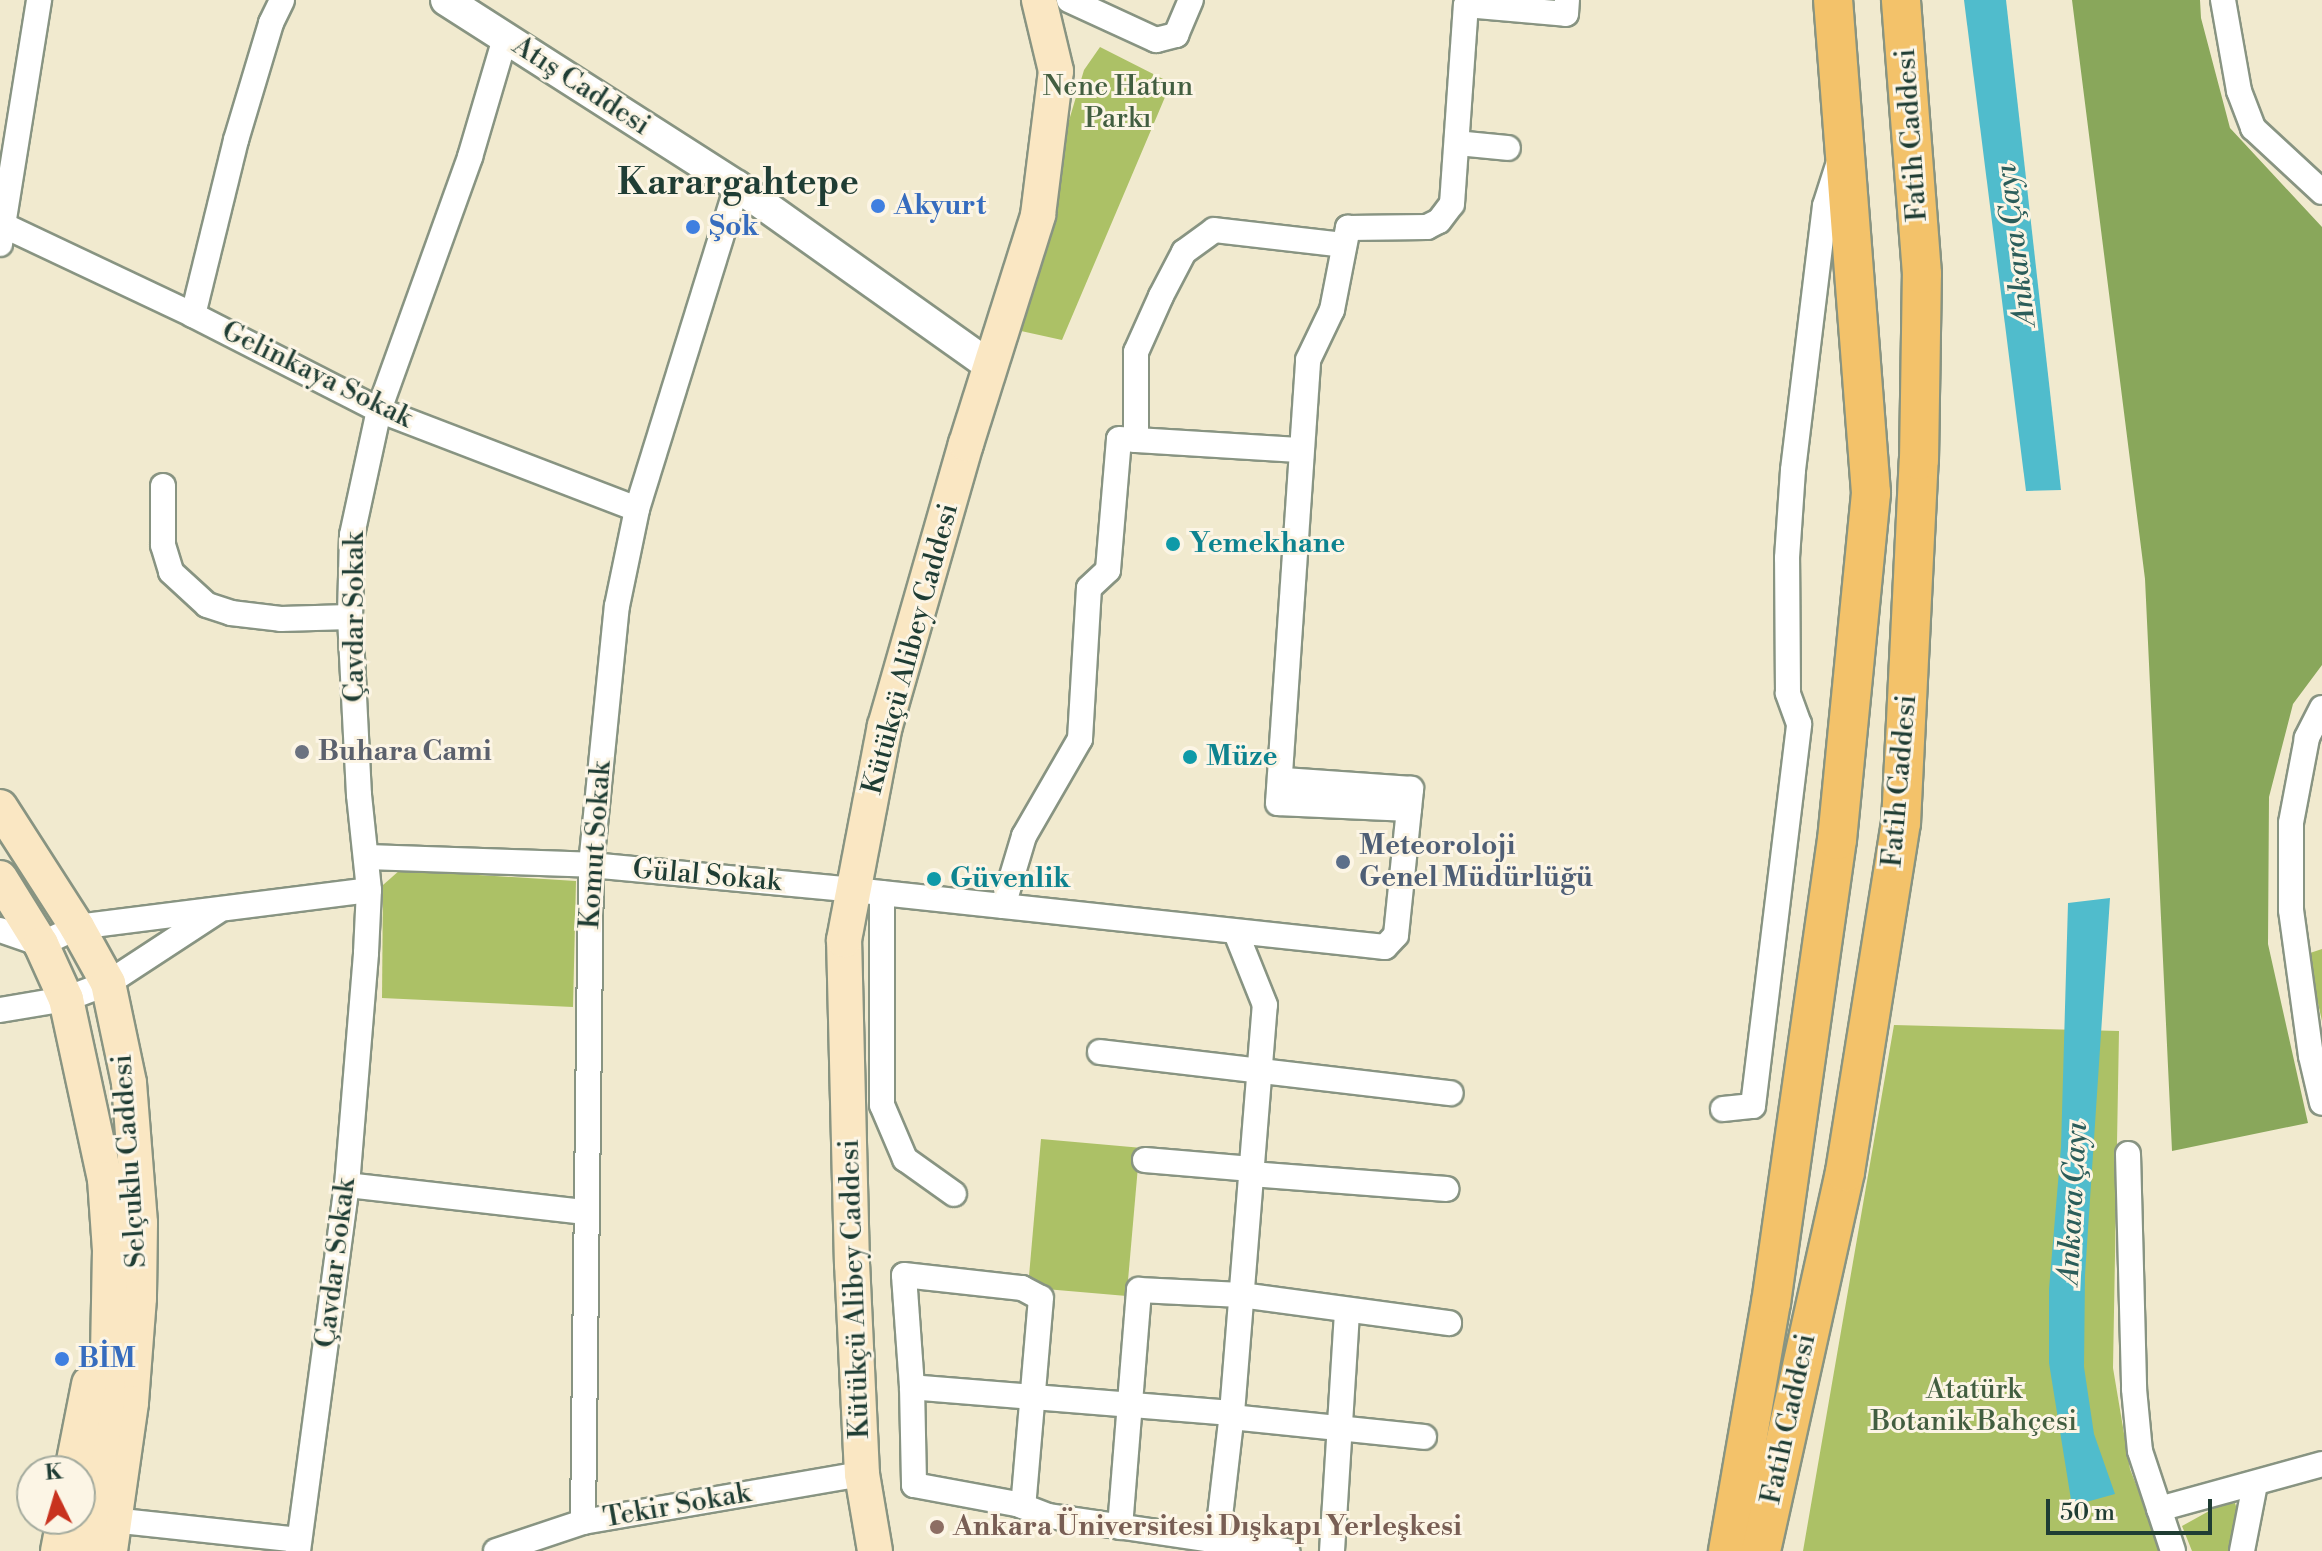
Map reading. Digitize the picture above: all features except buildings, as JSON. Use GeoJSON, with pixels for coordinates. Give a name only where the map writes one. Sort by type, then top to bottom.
{"type":"FeatureCollection","features":[{"type":"Feature","properties":{"kind":"main road","name":"Kütükçü Alibey Caddesi"},"geometry":{"type":"LineString","coordinates":[[875,1551],[862,1474],[852,1265],[844,940],[868,891],[885,726],[1040,201],[1056,71],[1039,0]]}},
{"type":"Feature","properties":{"kind":"main road","name":"Fatih Caddesi"},"geometry":{"type":"LineString","coordinates":[[1728,1551],[1771,1303],[1837,840],[1871,493],[1833,0]]}},
{"type":"Feature","properties":{"kind":"main road","name":"Fatih Caddesi"},"geometry":{"type":"LineString","coordinates":[[1761,1551],[1845,1172],[1901,823],[1919,460],[1922,274],[1901,0]]}},
{"type":"Feature","properties":{"kind":"main road","name":"Selçuklu Caddesi"},"geometry":{"type":"LineString","coordinates":[[0,807],[77,927],[108,983],[129,1083],[140,1223],[131,1403]]}},
{"type":"Feature","properties":{"kind":"main road","name":"Selçuklu Caddesi"},"geometry":{"type":"LineString","coordinates":[[0,878],[41,944],[66,999],[105,1179],[109,1319],[89,1386],[98,1469]]}},
{"type":"Feature","properties":{"kind":"main road"},"geometry":{"type":"LineString","coordinates":[[1703,1551],[1719,1470],[1771,1303]]}},
{"type":"Feature","properties":{"kind":"main road"},"geometry":{"type":"LineString","coordinates":[[1784,1551],[1805,1348]]}},
{"type":"Feature","properties":{"kind":"main road"},"geometry":{"type":"LineString","coordinates":[[85,1551],[98,1469],[131,1403]]}},
{"type":"Feature","properties":{"kind":"main road"},"geometry":{"type":"LineString","coordinates":[[129,1536],[141,1453],[131,1403]]}},
{"type":"Feature","properties":{"kind":"main road"},"geometry":{"type":"LineString","coordinates":[[98,1469],[110,1551]]}},
{"type":"Feature","properties":{"kind":"street"},"geometry":{"type":"LineString","coordinates":[[2,235],[39,0]]}},
{"type":"Feature","properties":{"kind":"street"},"geometry":{"type":"LineString","coordinates":[[193,315],[236,140],[271,23],[282,0]]}},
{"type":"Feature","properties":{"kind":"street"},"geometry":{"type":"LineString","coordinates":[[1069,0],[1156,40],[1176,35],[1191,0]]}},
{"type":"Feature","properties":{"kind":"street"},"geometry":{"type":"LineString","coordinates":[[1003,906],[1024,836],[1080,739],[1089,588],[1108,570],[1119,439],[1299,450],[1308,360],[1332,310],[1348,228],[1427,227],[1439,221],[1452,204],[1466,5],[1566,14],[1567,0]]}},
{"type":"Feature","properties":{"kind":"street"},"geometry":{"type":"LineString","coordinates":[[2223,0],[2239,91],[2253,128],[2322,192]]}},
{"type":"Feature","properties":{"kind":"street","name":"Atış Caddesi"},"geometry":{"type":"LineString","coordinates":[[450,1],[737,186],[990,366]]}},
{"type":"Feature","properties":{"kind":"street","name":"Çavdar Sokak"},"geometry":{"type":"LineString","coordinates":[[299,1545],[347,1185],[369,890],[359,795],[350,617],[352,535],[379,410],[470,157],[505,38]]}},
{"type":"Feature","properties":{"kind":"street"},"geometry":{"type":"LineString","coordinates":[[1457,143],[1508,148]]}},
{"type":"Feature","properties":{"kind":"street"},"geometry":{"type":"LineString","coordinates":[[1723,1109],[1753,1106],[1799,724],[1788,693],[1787,558],[1793,470],[1825,206],[1844,143]]}},
{"type":"Feature","properties":{"kind":"street","name":"Komut Sokak"},"geometry":{"type":"LineString","coordinates":[[583,1522],[584,1212],[591,865],[617,606],[637,509],[737,186]]}},
{"type":"Feature","properties":{"kind":"street"},"geometry":{"type":"LineString","coordinates":[[1136,440],[1136,352],[1184,252],[1214,230],[1344,245]]}},
{"type":"Feature","properties":{"kind":"street","name":"Gelinkaya Sokak"},"geometry":{"type":"LineString","coordinates":[[2,235],[193,315],[379,410],[637,509]]}},
{"type":"Feature","properties":{"kind":"street","name":"Gülal Sokak"},"geometry":{"type":"LineString","coordinates":[[367,857],[591,865],[868,891],[1385,947],[1396,935],[1410,799],[1279,792],[1299,450]]}},
{"type":"Feature","properties":{"kind":"street"},"geometry":{"type":"LineString","coordinates":[[163,486],[163,545],[171,572],[207,605],[231,613],[281,619],[350,617]]}},
{"type":"Feature","properties":{"kind":"street"},"geometry":{"type":"LineString","coordinates":[[2322,708],[2307,738],[2291,823],[2291,910],[2311,1056],[2322,1103]]}},
{"type":"Feature","properties":{"kind":"street"},"geometry":{"type":"LineString","coordinates":[[0,930],[41,944],[77,927],[369,890]]}},
{"type":"Feature","properties":{"kind":"street"},"geometry":{"type":"LineString","coordinates":[[868,891],[882,1105],[905,1159],[954,1194]]}},
{"type":"Feature","properties":{"kind":"street"},"geometry":{"type":"LineString","coordinates":[[0,1010],[66,999],[108,983],[224,908]]}},
{"type":"Feature","properties":{"kind":"street"},"geometry":{"type":"LineString","coordinates":[[1216,1547],[1231,1415],[1265,1005],[1236,933]]}},
{"type":"Feature","properties":{"kind":"street"},"geometry":{"type":"LineString","coordinates":[[1100,1052],[1451,1093]]}},
{"type":"Feature","properties":{"kind":"street"},"geometry":{"type":"LineString","coordinates":[[2128,1154],[2138,1436],[2140,1451],[2173,1551]]}},
{"type":"Feature","properties":{"kind":"street"},"geometry":{"type":"LineString","coordinates":[[1145,1160],[1446,1189]]}},
{"type":"Feature","properties":{"kind":"street"},"geometry":{"type":"LineString","coordinates":[[347,1185],[584,1212]]}},
{"type":"Feature","properties":{"kind":"street"},"geometry":{"type":"LineString","coordinates":[[1023,1506],[1041,1298],[1022,1288],[904,1275],[912,1387],[914,1485],[1023,1506],[1049,1516],[1216,1547],[1287,1551]]}},
{"type":"Feature","properties":{"kind":"street"},"geometry":{"type":"LineString","coordinates":[[1120,1527],[1139,1290],[1241,1295],[1449,1323]]}},
{"type":"Feature","properties":{"kind":"street"},"geometry":{"type":"LineString","coordinates":[[1332,1551],[1347,1310]]}},
{"type":"Feature","properties":{"kind":"street"},"geometry":{"type":"LineString","coordinates":[[912,1387],[1130,1404],[1424,1437]]}},
{"type":"Feature","properties":{"kind":"street"},"geometry":{"type":"LineString","coordinates":[[2159,1509],[2322,1464]]}},
{"type":"Feature","properties":{"kind":"street","name":"Tekir Sokak"},"geometry":{"type":"LineString","coordinates":[[496,1551],[583,1522],[862,1474]]}},
{"type":"Feature","properties":{"kind":"street"},"geometry":{"type":"LineString","coordinates":[[2242,1551],[2255,1484]]}},
{"type":"Feature","properties":{"kind":"street"},"geometry":{"type":"LineString","coordinates":[[129,1536],[299,1545]]}},
{"type":"Feature","properties":{"kind":"green space"},"geometry":{"type":"Polygon","coordinates":[[[2072,0],[2200,0],[2201,18],[2230,128],[2322,227],[2322,665],[2293,704],[2269,797],[2268,944],[2308,1123],[2172,1151],[2145,579],[2072,0]]]}},
{"type":"Feature","properties":{"kind":"green space","name":"Nene Hatun Parkı"},"geometry":{"type":"Polygon","coordinates":[[[1100,47],[1171,83],[1062,340],[1021,331],[1044,245],[1062,144],[1084,70],[1100,47]]]}},
{"type":"Feature","properties":{"kind":"green space"},"geometry":{"type":"Polygon","coordinates":[[[400,870],[576,881],[573,1007],[382,998],[383,885],[400,870]]]}},
{"type":"Feature","properties":{"kind":"green space"},"geometry":{"type":"Polygon","coordinates":[[[2322,949],[2322,1021],[2307,954],[2322,949]]]}},
{"type":"Feature","properties":{"kind":"green space","name":"Atatürk Botanik Bahçesi"},"geometry":{"type":"Polygon","coordinates":[[[1894,1025],[2119,1031],[2113,1368],[2130,1469],[2162,1551],[1803,1551],[1894,1025]]]}},
{"type":"Feature","properties":{"kind":"green space"},"geometry":{"type":"Polygon","coordinates":[[[1041,1139],[1140,1148],[1127,1296],[1028,1287],[1041,1139]]]}},
{"type":"Feature","properties":{"kind":"green space"},"geometry":{"type":"Polygon","coordinates":[[[2235,1503],[2241,1522],[2233,1551],[2192,1551],[2182,1526],[2220,1505],[2235,1503]]]}},
{"type":"Feature","properties":{"kind":"water","name":"Ankara Çayı"},"geometry":{"type":"Polygon","coordinates":[[[1964,0],[2006,0],[2061,490],[2026,491],[1964,0]]]}},
{"type":"Feature","properties":{"kind":"water","name":"Ankara Çayı"},"geometry":{"type":"Polygon","coordinates":[[[2110,898],[2085,1275],[2084,1367],[2094,1434],[2115,1494],[2072,1506],[2049,1363],[2049,1289],[2061,1147],[2068,903],[2110,898]]]}},
{"type":"Feature","properties":{"kind":"place","name":"Akyurt"},"geometry":{"type":"Point","coordinates":[878,206]}},
{"type":"Feature","properties":{"kind":"place","name":"Şok"},"geometry":{"type":"Point","coordinates":[693,227]}},
{"type":"Feature","properties":{"kind":"place","name":"Yemekhane"},"geometry":{"type":"Point","coordinates":[1173,544]}},
{"type":"Feature","properties":{"kind":"place","name":"Buhara Cami"},"geometry":{"type":"Point","coordinates":[302,752]}},
{"type":"Feature","properties":{"kind":"place","name":"Müze"},"geometry":{"type":"Point","coordinates":[1190,757]}},
{"type":"Feature","properties":{"kind":"place","name":"Meteoroloji Genel Müdürlüğü"},"geometry":{"type":"Point","coordinates":[1343,862]}},
{"type":"Feature","properties":{"kind":"place","name":"Güvenlik"},"geometry":{"type":"Point","coordinates":[934,879]}},
{"type":"Feature","properties":{"kind":"place","name":"BİM"},"geometry":{"type":"Point","coordinates":[62,1359]}},
{"type":"Feature","properties":{"kind":"place","name":"Ankara Üniversitesi Dışkapı Yerleşkesi"},"geometry":{"type":"Point","coordinates":[937,1527]}},
{"type":"Feature","properties":{"kind":"district","name":"Karargahtepe"},"geometry":{"type":"Point","coordinates":[738,184]}}]}
